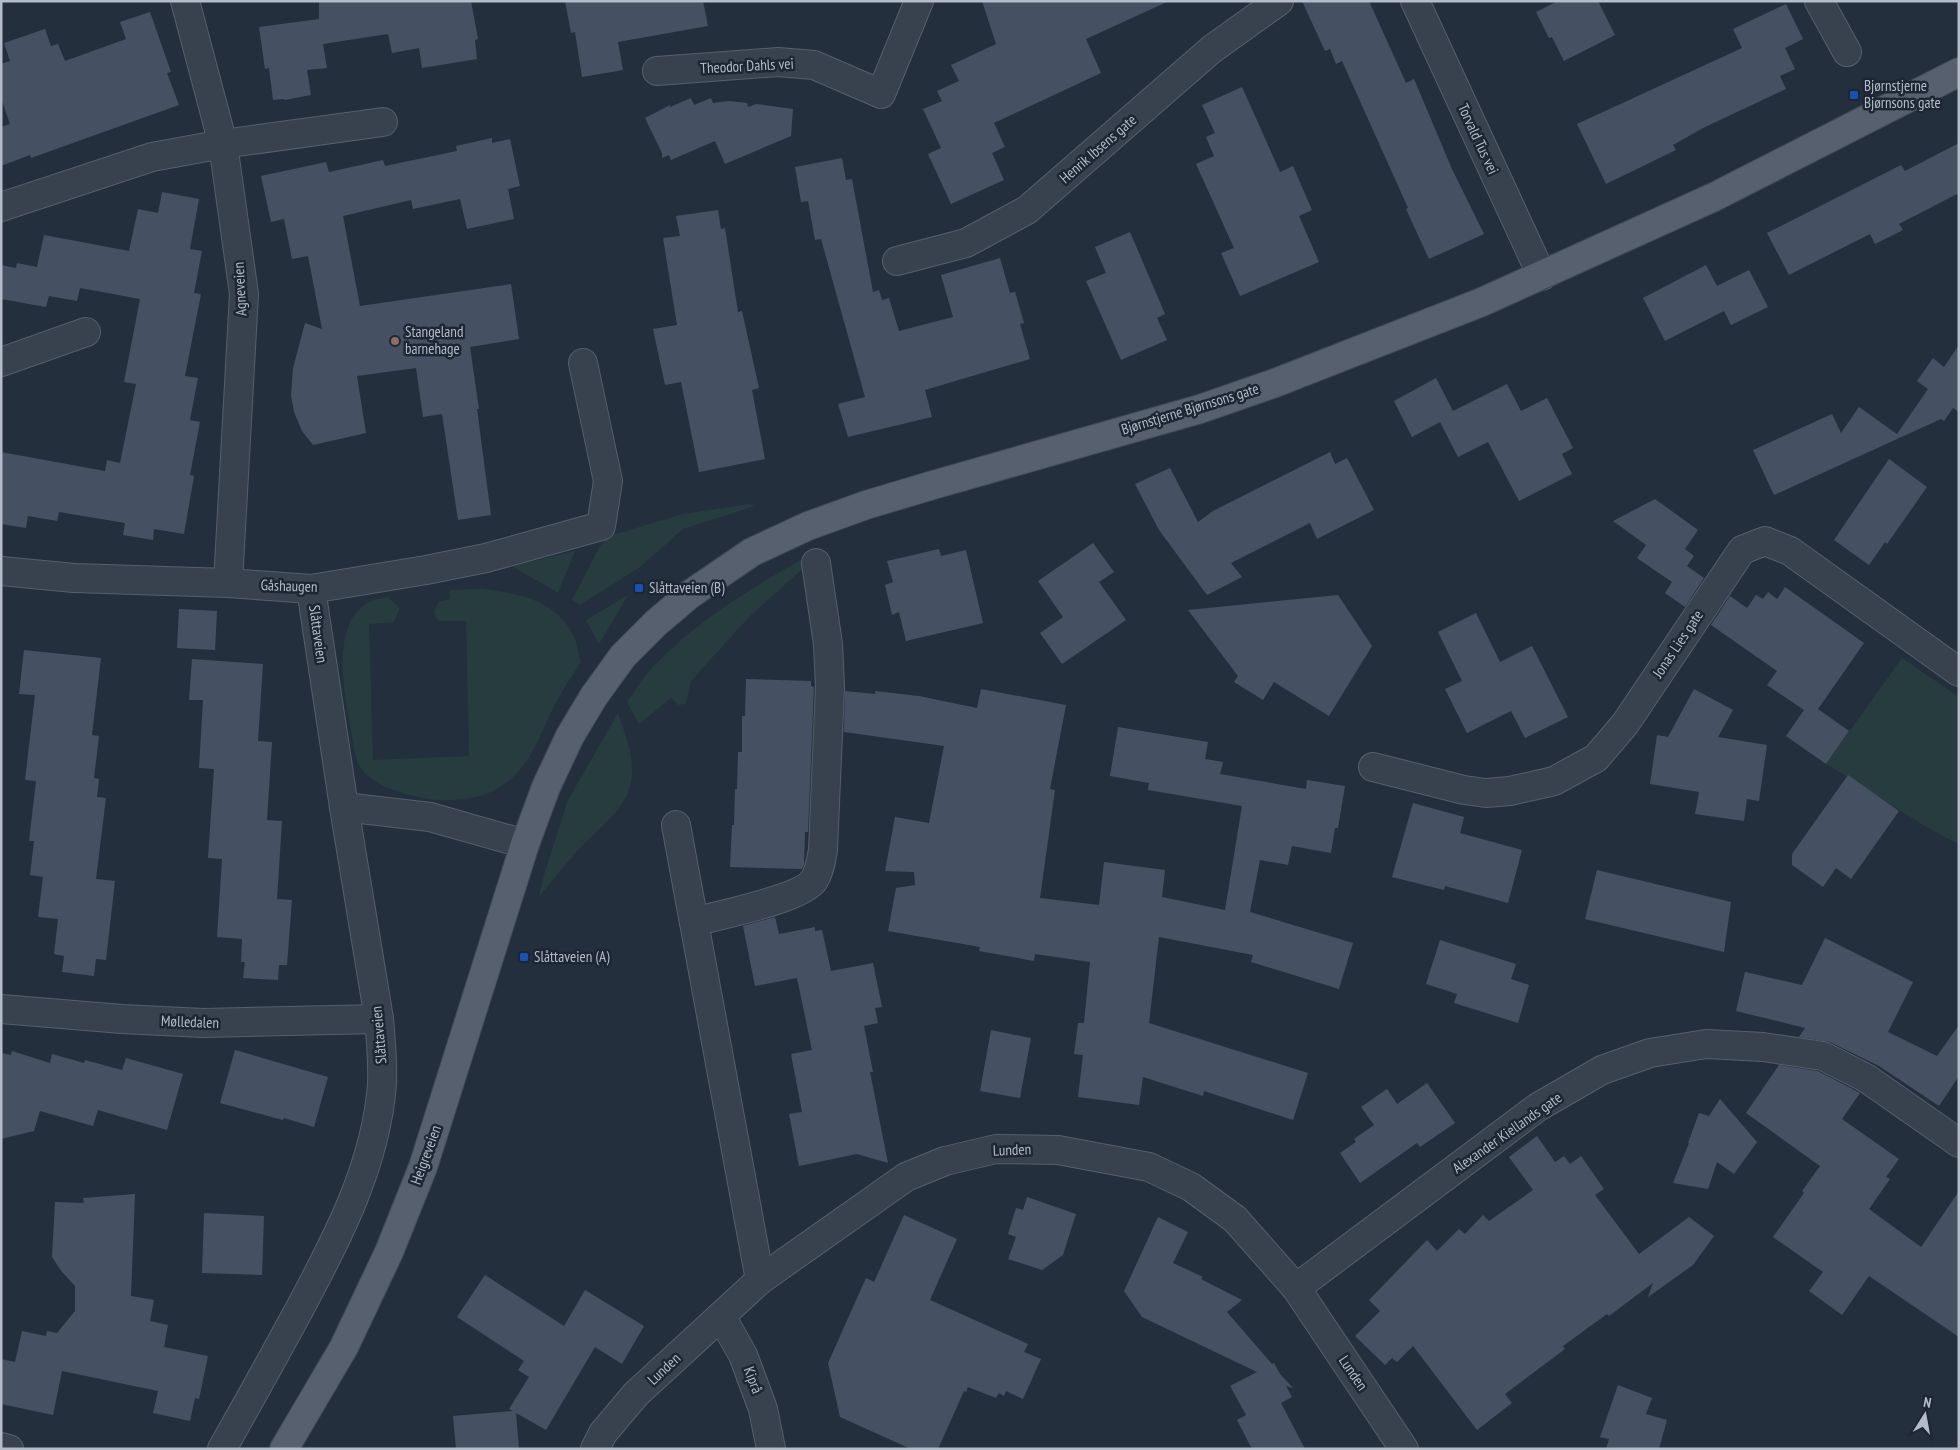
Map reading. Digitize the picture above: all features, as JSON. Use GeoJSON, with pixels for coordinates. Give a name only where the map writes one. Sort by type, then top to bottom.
{"type":"FeatureCollection","features":[{"type":"Feature","properties":{"kind":"main road","name":"Bjørnstjerne Bjørnsons gate"},"geometry":{"type":"LineString","coordinates":[[525,844],[546,788],[570,736],[594,696],[623,656],[656,623],[689,595],[752,552],[808,526],[866,505],[1200,409],[1275,383],[1482,302],[1714,197],[1959,72]]}},
{"type":"Feature","properties":{"kind":"main road","name":"Heigreveien"},"geometry":{"type":"LineString","coordinates":[[284,1449],[344,1347],[389,1252],[420,1176],[525,844]]}},
{"type":"Feature","properties":{"kind":"street","name":"Agneveien"},"geometry":{"type":"LineString","coordinates":[[185,1],[222,144],[244,294],[228,583]]}},
{"type":"Feature","properties":{"kind":"street","name":"Theodor Dahls vei"},"geometry":{"type":"LineString","coordinates":[[657,71],[778,62],[814,64],[881,94],[919,1]]}},
{"type":"Feature","properties":{"kind":"street","name":"Henrik Ibsens gate"},"geometry":{"type":"LineString","coordinates":[[897,262],[966,243],[1027,210],[1212,49],[1279,1]]}},
{"type":"Feature","properties":{"kind":"street","name":"Torvald Tus vei"},"geometry":{"type":"LineString","coordinates":[[1415,1],[1542,276]]}},
{"type":"Feature","properties":{"kind":"street"},"geometry":{"type":"LineString","coordinates":[[1819,1],[1847,52]]}},
{"type":"Feature","properties":{"kind":"street"},"geometry":{"type":"LineString","coordinates":[[1,207],[152,158],[222,144],[383,122]]}},
{"type":"Feature","properties":{"kind":"street"},"geometry":{"type":"LineString","coordinates":[[1,362],[86,332]]}},
{"type":"Feature","properties":{"kind":"street","name":"Gåshaugen"},"geometry":{"type":"LineString","coordinates":[[1,571],[74,578],[228,583],[311,589],[486,558],[601,526],[608,481],[583,363]]}},
{"type":"Feature","properties":{"kind":"street","name":"Jonas Lies gate"},"geometry":{"type":"LineString","coordinates":[[1373,767],[1464,790],[1486,793],[1510,791],[1554,781],[1596,758],[1625,724],[1742,550],[1765,541],[1790,551],[1959,672]]}},
{"type":"Feature","properties":{"kind":"street"},"geometry":{"type":"LineString","coordinates":[[694,922],[766,903],[800,891],[814,881],[820,867],[823,850],[830,687],[828,644],[816,563]]}},
{"type":"Feature","properties":{"kind":"street","name":"Slåttaveien"},"geometry":{"type":"LineString","coordinates":[[222,1449],[263,1377],[347,1217],[365,1164],[378,1115],[382,1084],[382,1051],[379,1019],[311,589]]}},
{"type":"Feature","properties":{"kind":"street"},"geometry":{"type":"LineString","coordinates":[[344,807],[430,817],[525,844]]}},
{"type":"Feature","properties":{"kind":"street"},"geometry":{"type":"LineString","coordinates":[[676,825],[760,1280]]}},
{"type":"Feature","properties":{"kind":"street","name":"Mølledalen"},"geometry":{"type":"LineString","coordinates":[[1,1009],[122,1019],[203,1023],[379,1019]]}},
{"type":"Feature","properties":{"kind":"street","name":"Alexander Kiellands gate"},"geometry":{"type":"LineString","coordinates":[[1296,1288],[1538,1107],[1602,1070],[1650,1053],[1706,1044],[1763,1046],[1823,1056],[1866,1078],[1959,1143]]}},
{"type":"Feature","properties":{"kind":"street","name":"Lunden"},"geometry":{"type":"LineString","coordinates":[[595,1449],[604,1433],[636,1394],[760,1280],[906,1178],[945,1161],[996,1148],[1058,1150],[1149,1167],[1191,1186],[1235,1219],[1296,1288],[1404,1449]]}},
{"type":"Feature","properties":{"kind":"street","name":"Kiprå"},"geometry":{"type":"LineString","coordinates":[[721,1316],[743,1355],[764,1409],[771,1449]]}},
{"type":"Feature","properties":{"kind":"street"},"geometry":{"type":"LineString","coordinates":[[1,1447],[8,1449]]}},
{"type":"Feature","properties":{"kind":"green space"},"geometry":{"type":"Polygon","coordinates":[[[749,504],[755,506],[683,529],[640,567],[580,605],[572,600],[600,546],[609,536],[683,514],[749,504]]]}},
{"type":"Feature","properties":{"kind":"green space"},"geometry":{"type":"Polygon","coordinates":[[[575,551],[558,593],[512,566],[575,551]]]}},
{"type":"Feature","properties":{"kind":"green space"},"geometry":{"type":"Polygon","coordinates":[[[814,552],[806,566],[749,617],[691,681],[686,704],[678,705],[671,698],[639,724],[627,702],[648,672],[670,650],[729,604],[814,552]]]}},
{"type":"Feature","properties":{"kind":"green space"},"geometry":{"type":"Polygon","coordinates":[[[482,589],[509,593],[534,600],[557,614],[574,636],[581,662],[555,704],[538,742],[527,760],[514,776],[501,786],[482,795],[452,800],[428,799],[387,788],[366,774],[359,765],[353,745],[344,688],[343,668],[344,647],[348,629],[356,613],[369,602],[388,597],[400,608],[394,622],[369,624],[373,760],[469,756],[466,621],[439,621],[434,611],[439,602],[450,599],[449,590],[482,589]]]}},
{"type":"Feature","properties":{"kind":"green space"},"geometry":{"type":"Polygon","coordinates":[[[628,595],[599,644],[586,620],[628,595]]]}},
{"type":"Feature","properties":{"kind":"green space"},"geometry":{"type":"Polygon","coordinates":[[[1902,658],[1959,697],[1959,844],[1908,816],[1826,764],[1902,658]]]}},
{"type":"Feature","properties":{"kind":"green space"},"geometry":{"type":"Polygon","coordinates":[[[618,713],[632,762],[631,782],[627,795],[613,816],[576,852],[539,897],[544,875],[568,800],[618,713]]]}},
{"type":"Feature","properties":{"kind":"building"},"geometry":{"type":"Polygon","coordinates":[[[319,1],[471,1],[478,39],[475,40],[477,59],[422,68],[419,48],[392,53],[388,34],[323,44],[327,68],[307,70],[311,95],[285,100],[273,100],[269,68],[265,69],[259,27],[319,19],[319,1]]]}},
{"type":"Feature","properties":{"kind":"building"},"geometry":{"type":"Polygon","coordinates":[[[565,1],[703,1],[708,26],[618,42],[623,70],[582,77],[575,32],[571,33],[565,1]]]}},
{"type":"Feature","properties":{"kind":"building"},"geometry":{"type":"Polygon","coordinates":[[[982,1],[1169,1],[1086,39],[1101,73],[994,123],[1005,147],[992,153],[1004,180],[951,204],[928,154],[941,148],[923,109],[942,101],[937,91],[959,81],[951,65],[996,44],[982,1]]]}},
{"type":"Feature","properties":{"kind":"building"},"geometry":{"type":"Polygon","coordinates":[[[1302,1],[1369,1],[1406,83],[1414,79],[1452,169],[1484,234],[1429,259],[1342,61],[1336,64],[1330,49],[1325,51],[1302,1]]]}},
{"type":"Feature","properties":{"kind":"building"},"geometry":{"type":"Polygon","coordinates":[[[1558,1],[1598,1],[1615,35],[1564,61],[1552,37],[1549,38],[1536,12],[1558,1]]]}},
{"type":"Feature","properties":{"kind":"building"},"geometry":{"type":"Polygon","coordinates":[[[1786,4],[1803,39],[1785,48],[1795,69],[1780,76],[1786,89],[1703,128],[1673,145],[1676,150],[1606,184],[1577,124],[1742,48],[1733,29],[1786,4]]]}},
{"type":"Feature","properties":{"kind":"building"},"geometry":{"type":"Polygon","coordinates":[[[150,12],[171,72],[167,73],[179,105],[31,158],[30,155],[1,166],[1,127],[10,124],[1,98],[1,64],[10,61],[4,43],[45,29],[51,46],[58,44],[65,61],[126,39],[120,22],[150,12]]]}},
{"type":"Feature","properties":{"kind":"building"},"geometry":{"type":"Polygon","coordinates":[[[1242,87],[1280,172],[1293,166],[1312,210],[1299,216],[1319,262],[1240,296],[1221,253],[1234,248],[1196,164],[1214,156],[1206,137],[1215,133],[1202,105],[1242,87]]]}},
{"type":"Feature","properties":{"kind":"building"},"geometry":{"type":"Polygon","coordinates":[[[691,98],[694,105],[711,98],[713,103],[729,101],[747,103],[748,107],[756,104],[793,109],[791,136],[725,164],[715,141],[671,160],[669,155],[662,158],[662,153],[645,118],[670,105],[670,107],[691,98]]]}},
{"type":"Feature","properties":{"kind":"building"},"geometry":{"type":"Polygon","coordinates":[[[492,138],[492,143],[510,139],[520,186],[508,189],[514,219],[467,229],[460,199],[413,209],[411,200],[343,216],[360,306],[511,284],[519,339],[470,347],[491,515],[458,520],[442,414],[423,417],[416,368],[357,376],[366,433],[313,445],[302,431],[294,412],[291,395],[293,368],[305,323],[322,329],[308,256],[292,259],[284,219],[271,222],[261,176],[326,162],[329,172],[383,160],[385,166],[457,151],[456,146],[492,138]]]}},
{"type":"Feature","properties":{"kind":"building"},"geometry":{"type":"Polygon","coordinates":[[[1959,143],[1959,193],[1899,224],[1903,230],[1875,244],[1870,234],[1789,275],[1767,233],[1901,165],[1905,171],[1959,143]]]}},
{"type":"Feature","properties":{"kind":"building"},"geometry":{"type":"Polygon","coordinates":[[[842,158],[846,180],[852,179],[873,292],[879,290],[882,300],[889,298],[899,331],[953,317],[941,275],[1000,258],[1010,293],[1015,292],[1024,323],[1020,324],[1030,359],[925,390],[932,417],[848,437],[838,404],[865,397],[821,239],[815,240],[808,201],[801,202],[795,167],[842,158]]]}},
{"type":"Feature","properties":{"kind":"building"},"geometry":{"type":"Polygon","coordinates":[[[162,192],[199,199],[190,249],[202,251],[194,293],[201,294],[185,376],[198,378],[190,420],[200,422],[190,475],[194,476],[184,534],[154,529],[153,540],[123,535],[125,523],[59,512],[57,521],[28,516],[26,528],[1,524],[1,452],[105,471],[107,460],[120,463],[136,384],[124,382],[140,299],[80,288],[77,301],[49,296],[46,307],[1,299],[1,265],[16,268],[17,263],[37,267],[44,235],[129,251],[138,209],[158,213],[162,192]]]}},
{"type":"Feature","properties":{"kind":"building"},"geometry":{"type":"Polygon","coordinates":[[[718,210],[721,229],[725,228],[738,312],[742,311],[759,388],[752,390],[765,459],[699,472],[681,382],[665,385],[653,329],[677,325],[663,238],[680,236],[676,216],[718,210]]]}},
{"type":"Feature","properties":{"kind":"building"},"geometry":{"type":"Polygon","coordinates":[[[1130,232],[1165,314],[1157,318],[1167,340],[1121,360],[1086,281],[1106,273],[1095,247],[1130,232]]]}},
{"type":"Feature","properties":{"kind":"building"},"geometry":{"type":"Polygon","coordinates":[[[1706,265],[1717,286],[1749,270],[1768,307],[1731,325],[1724,311],[1665,341],[1643,298],[1706,265]]]}},
{"type":"Feature","properties":{"kind":"building"},"geometry":{"type":"Polygon","coordinates":[[[1959,345],[1959,412],[1953,408],[1944,421],[1941,419],[1774,495],[1753,450],[1832,414],[1841,433],[1859,407],[1897,434],[1928,389],[1917,381],[1933,358],[1944,367],[1959,345]]]}},
{"type":"Feature","properties":{"kind":"building"},"geometry":{"type":"Polygon","coordinates":[[[1436,378],[1453,411],[1507,384],[1521,411],[1547,398],[1573,448],[1562,454],[1572,474],[1519,501],[1488,442],[1458,457],[1440,422],[1412,437],[1394,401],[1436,378]]]}},
{"type":"Feature","properties":{"kind":"building"},"geometry":{"type":"Polygon","coordinates":[[[1330,452],[1335,464],[1347,458],[1374,510],[1317,539],[1310,523],[1231,563],[1242,577],[1207,595],[1159,530],[1135,484],[1170,468],[1198,522],[1213,511],[1330,452]]]}},
{"type":"Feature","properties":{"kind":"building"},"geometry":{"type":"Polygon","coordinates":[[[1889,459],[1927,487],[1887,544],[1885,542],[1869,565],[1834,540],[1889,459]]]}},
{"type":"Feature","properties":{"kind":"building"},"geometry":{"type":"Polygon","coordinates":[[[1655,499],[1698,530],[1685,549],[1694,556],[1687,566],[1704,578],[1685,607],[1665,593],[1672,582],[1637,558],[1646,545],[1613,521],[1655,499]]]}},
{"type":"Feature","properties":{"kind":"building"},"geometry":{"type":"Polygon","coordinates":[[[1093,543],[1114,572],[1099,582],[1126,620],[1062,664],[1040,633],[1063,617],[1038,581],[1093,543]]]}},
{"type":"Feature","properties":{"kind":"building"},"geometry":{"type":"Polygon","coordinates":[[[939,549],[941,556],[966,550],[983,623],[906,641],[899,612],[892,615],[885,585],[893,582],[887,561],[939,549]]]}},
{"type":"Feature","properties":{"kind":"building"},"geometry":{"type":"Polygon","coordinates":[[[1785,587],[1864,643],[1818,709],[1849,731],[1826,764],[1786,736],[1804,710],[1767,685],[1777,671],[1711,625],[1730,596],[1747,608],[1756,595],[1763,599],[1768,592],[1777,599],[1785,587]]]}},
{"type":"Feature","properties":{"kind":"building"},"geometry":{"type":"Polygon","coordinates":[[[1338,595],[1372,646],[1329,716],[1274,682],[1263,700],[1234,682],[1238,676],[1188,610],[1338,595]]]}},
{"type":"Feature","properties":{"kind":"building"},"geometry":{"type":"Polygon","coordinates":[[[179,609],[217,611],[215,650],[177,648],[179,609]]]}},
{"type":"Feature","properties":{"kind":"building"},"geometry":{"type":"Polygon","coordinates":[[[1476,613],[1500,662],[1532,646],[1568,717],[1525,738],[1511,711],[1467,733],[1445,689],[1462,681],[1438,632],[1476,613]]]}},
{"type":"Feature","properties":{"kind":"building"},"geometry":{"type":"Polygon","coordinates":[[[24,650],[101,658],[92,735],[99,736],[94,778],[99,779],[97,797],[106,798],[96,879],[115,881],[106,960],[96,959],[94,976],[62,972],[64,956],[54,954],[58,919],[38,917],[43,877],[30,875],[34,841],[29,841],[36,781],[25,780],[35,695],[19,694],[24,650]]]}},
{"type":"Feature","properties":{"kind":"building"},"geometry":{"type":"Polygon","coordinates":[[[192,659],[263,664],[258,741],[272,742],[267,820],[282,821],[277,899],[292,900],[287,965],[279,965],[278,980],[243,978],[245,962],[241,962],[242,939],[217,937],[222,859],[208,858],[214,769],[199,768],[203,700],[189,700],[192,659]]]}},
{"type":"Feature","properties":{"kind":"building"},"geometry":{"type":"Polygon","coordinates":[[[746,679],[811,681],[811,686],[814,687],[808,832],[805,832],[804,864],[802,869],[730,867],[735,789],[737,789],[738,752],[742,752],[742,716],[745,716],[746,679]]]}},
{"type":"Feature","properties":{"kind":"building"},"geometry":{"type":"Polygon","coordinates":[[[981,689],[1066,705],[1050,789],[1055,790],[1040,898],[1099,905],[1104,862],[1165,870],[1162,897],[1225,910],[1242,806],[1148,790],[1149,783],[1110,776],[1118,727],[1208,742],[1205,759],[1223,762],[1220,774],[1306,789],[1307,780],[1345,786],[1338,828],[1335,828],[1331,853],[1292,846],[1288,865],[1260,860],[1250,912],[1353,943],[1339,989],[1251,962],[1253,955],[1159,937],[1149,1023],[1308,1073],[1293,1120],[1204,1091],[1203,1096],[1143,1077],[1139,1105],[1078,1097],[1083,1055],[1074,1054],[1078,1023],[1084,1023],[1090,962],[1035,954],[1034,961],[979,951],[980,947],[888,931],[896,888],[915,885],[914,872],[885,871],[895,817],[929,823],[944,746],[844,732],[845,691],[875,694],[875,691],[919,696],[977,708],[981,689]]]}},
{"type":"Feature","properties":{"kind":"building"},"geometry":{"type":"Polygon","coordinates":[[[1694,689],[1733,710],[1718,737],[1767,745],[1759,801],[1747,799],[1744,821],[1695,814],[1699,792],[1650,784],[1657,735],[1668,737],[1694,689]]]}},
{"type":"Feature","properties":{"kind":"building"},"geometry":{"type":"Polygon","coordinates":[[[1848,775],[1899,811],[1851,879],[1836,868],[1823,887],[1792,865],[1792,854],[1848,775]]]}},
{"type":"Feature","properties":{"kind":"building"},"geometry":{"type":"Polygon","coordinates":[[[1413,803],[1464,817],[1460,833],[1522,850],[1508,903],[1445,886],[1444,890],[1392,877],[1413,803]]]}},
{"type":"Feature","properties":{"kind":"building"},"geometry":{"type":"Polygon","coordinates":[[[1597,870],[1731,902],[1724,952],[1585,919],[1597,870]]]}},
{"type":"Feature","properties":{"kind":"building"},"geometry":{"type":"Polygon","coordinates":[[[775,917],[779,934],[815,927],[815,931],[822,930],[831,971],[873,963],[882,1007],[875,1008],[878,1023],[864,1026],[873,1072],[870,1072],[888,1163],[857,1154],[799,1166],[789,1114],[802,1112],[791,1054],[812,1050],[797,978],[755,986],[743,926],[775,917]]]}},
{"type":"Feature","properties":{"kind":"building"},"geometry":{"type":"Polygon","coordinates":[[[1825,938],[1913,982],[1888,1032],[1937,1056],[1959,1025],[1959,1076],[1939,1106],[1879,1066],[1830,1042],[1799,1037],[1805,1028],[1736,1011],[1745,972],[1802,985],[1825,938]]]}},
{"type":"Feature","properties":{"kind":"building"},"geometry":{"type":"Polygon","coordinates":[[[1440,940],[1516,964],[1511,979],[1529,985],[1518,1023],[1454,1003],[1457,994],[1426,984],[1440,940]]]}},
{"type":"Feature","properties":{"kind":"building"},"geometry":{"type":"Polygon","coordinates":[[[991,1030],[1031,1038],[1020,1098],[980,1091],[991,1030]]]}},
{"type":"Feature","properties":{"kind":"building"},"geometry":{"type":"Polygon","coordinates":[[[235,1050],[328,1077],[314,1127],[220,1103],[235,1050]]]}},
{"type":"Feature","properties":{"kind":"building"},"geometry":{"type":"Polygon","coordinates":[[[12,1051],[50,1063],[52,1054],[84,1063],[85,1060],[122,1070],[126,1058],[183,1074],[167,1130],[98,1110],[93,1126],[40,1111],[34,1131],[1,1139],[1,1053],[11,1055],[12,1051]]]}},
{"type":"Feature","properties":{"kind":"building"},"geometry":{"type":"Polygon","coordinates":[[[1779,1065],[1818,1071],[1860,1093],[1842,1119],[1899,1159],[1886,1177],[1890,1179],[1869,1209],[1921,1247],[1959,1191],[1959,1337],[1869,1276],[1842,1315],[1809,1291],[1823,1272],[1773,1237],[1804,1193],[1802,1191],[1820,1166],[1746,1113],[1779,1065]]]}},
{"type":"Feature","properties":{"kind":"building"},"geometry":{"type":"Polygon","coordinates":[[[1427,1083],[1455,1123],[1420,1147],[1417,1143],[1360,1183],[1340,1153],[1356,1142],[1354,1139],[1374,1125],[1361,1107],[1387,1089],[1397,1104],[1427,1083]]]}},
{"type":"Feature","properties":{"kind":"building"},"geometry":{"type":"Polygon","coordinates":[[[1720,1099],[1757,1142],[1734,1174],[1717,1162],[1708,1189],[1673,1183],[1699,1113],[1709,1116],[1720,1099]]]}},
{"type":"Feature","properties":{"kind":"building"},"geometry":{"type":"Polygon","coordinates":[[[1537,1136],[1555,1162],[1564,1156],[1570,1164],[1581,1156],[1604,1189],[1595,1195],[1639,1254],[1689,1217],[1714,1236],[1693,1265],[1648,1297],[1653,1283],[1609,1316],[1607,1314],[1563,1346],[1565,1349],[1505,1394],[1512,1403],[1477,1430],[1413,1346],[1397,1362],[1392,1358],[1385,1365],[1355,1336],[1380,1311],[1369,1300],[1427,1240],[1437,1251],[1459,1229],[1465,1234],[1483,1215],[1489,1221],[1533,1190],[1509,1157],[1537,1136]]]}},
{"type":"Feature","properties":{"kind":"building"},"geometry":{"type":"Polygon","coordinates":[[[135,1194],[131,1296],[154,1300],[150,1321],[168,1325],[164,1347],[208,1356],[199,1399],[195,1398],[190,1421],[153,1413],[158,1391],[62,1371],[53,1415],[1,1404],[1,1359],[15,1362],[22,1331],[46,1336],[47,1331],[57,1333],[75,1311],[75,1286],[52,1257],[55,1202],[84,1203],[83,1198],[135,1194]]]}},
{"type":"Feature","properties":{"kind":"building"},"geometry":{"type":"Polygon","coordinates":[[[1027,1197],[1076,1214],[1063,1255],[1042,1270],[1008,1259],[1016,1237],[1008,1234],[1016,1208],[1023,1210],[1027,1197]]]}},
{"type":"Feature","properties":{"kind":"building"},"geometry":{"type":"Polygon","coordinates":[[[204,1213],[264,1216],[262,1275],[202,1273],[204,1213]]]}},
{"type":"Feature","properties":{"kind":"building"},"geometry":{"type":"Polygon","coordinates":[[[904,1215],[957,1239],[930,1300],[1028,1344],[1024,1352],[1041,1359],[1023,1399],[1006,1391],[1004,1396],[999,1393],[996,1398],[968,1387],[966,1392],[964,1391],[938,1449],[911,1449],[840,1417],[828,1363],[866,1278],[874,1282],[904,1215]]]}},
{"type":"Feature","properties":{"kind":"building"},"geometry":{"type":"Polygon","coordinates":[[[1158,1217],[1188,1232],[1173,1263],[1203,1277],[1201,1279],[1242,1300],[1227,1312],[1272,1364],[1274,1363],[1280,1374],[1293,1388],[1286,1386],[1292,1397],[1281,1403],[1305,1449],[1252,1449],[1237,1420],[1246,1415],[1230,1386],[1257,1372],[1142,1317],[1124,1291],[1158,1217]]]}},
{"type":"Feature","properties":{"kind":"building"},"geometry":{"type":"Polygon","coordinates":[[[485,1275],[564,1326],[585,1290],[644,1326],[622,1364],[595,1347],[546,1430],[516,1413],[519,1449],[456,1449],[453,1416],[513,1411],[509,1409],[529,1377],[518,1370],[524,1361],[457,1317],[485,1275]]]}},
{"type":"Feature","properties":{"kind":"building"},"geometry":{"type":"Polygon","coordinates":[[[1618,1385],[1652,1398],[1646,1414],[1667,1420],[1659,1449],[1606,1449],[1609,1439],[1600,1437],[1618,1385]]]}},
{"type":"Feature","properties":{"kind":"place","name":"Bjørnstjerne Bjørnsons gate"},"geometry":{"type":"Point","coordinates":[1854,95]}},
{"type":"Feature","properties":{"kind":"place","name":"Stangeland barnehage"},"geometry":{"type":"Point","coordinates":[395,341]}},
{"type":"Feature","properties":{"kind":"place","name":"Slåttaveien (B)"},"geometry":{"type":"Point","coordinates":[639,588]}},
{"type":"Feature","properties":{"kind":"place","name":"Slåttaveien (A)"},"geometry":{"type":"Point","coordinates":[524,957]}}]}
